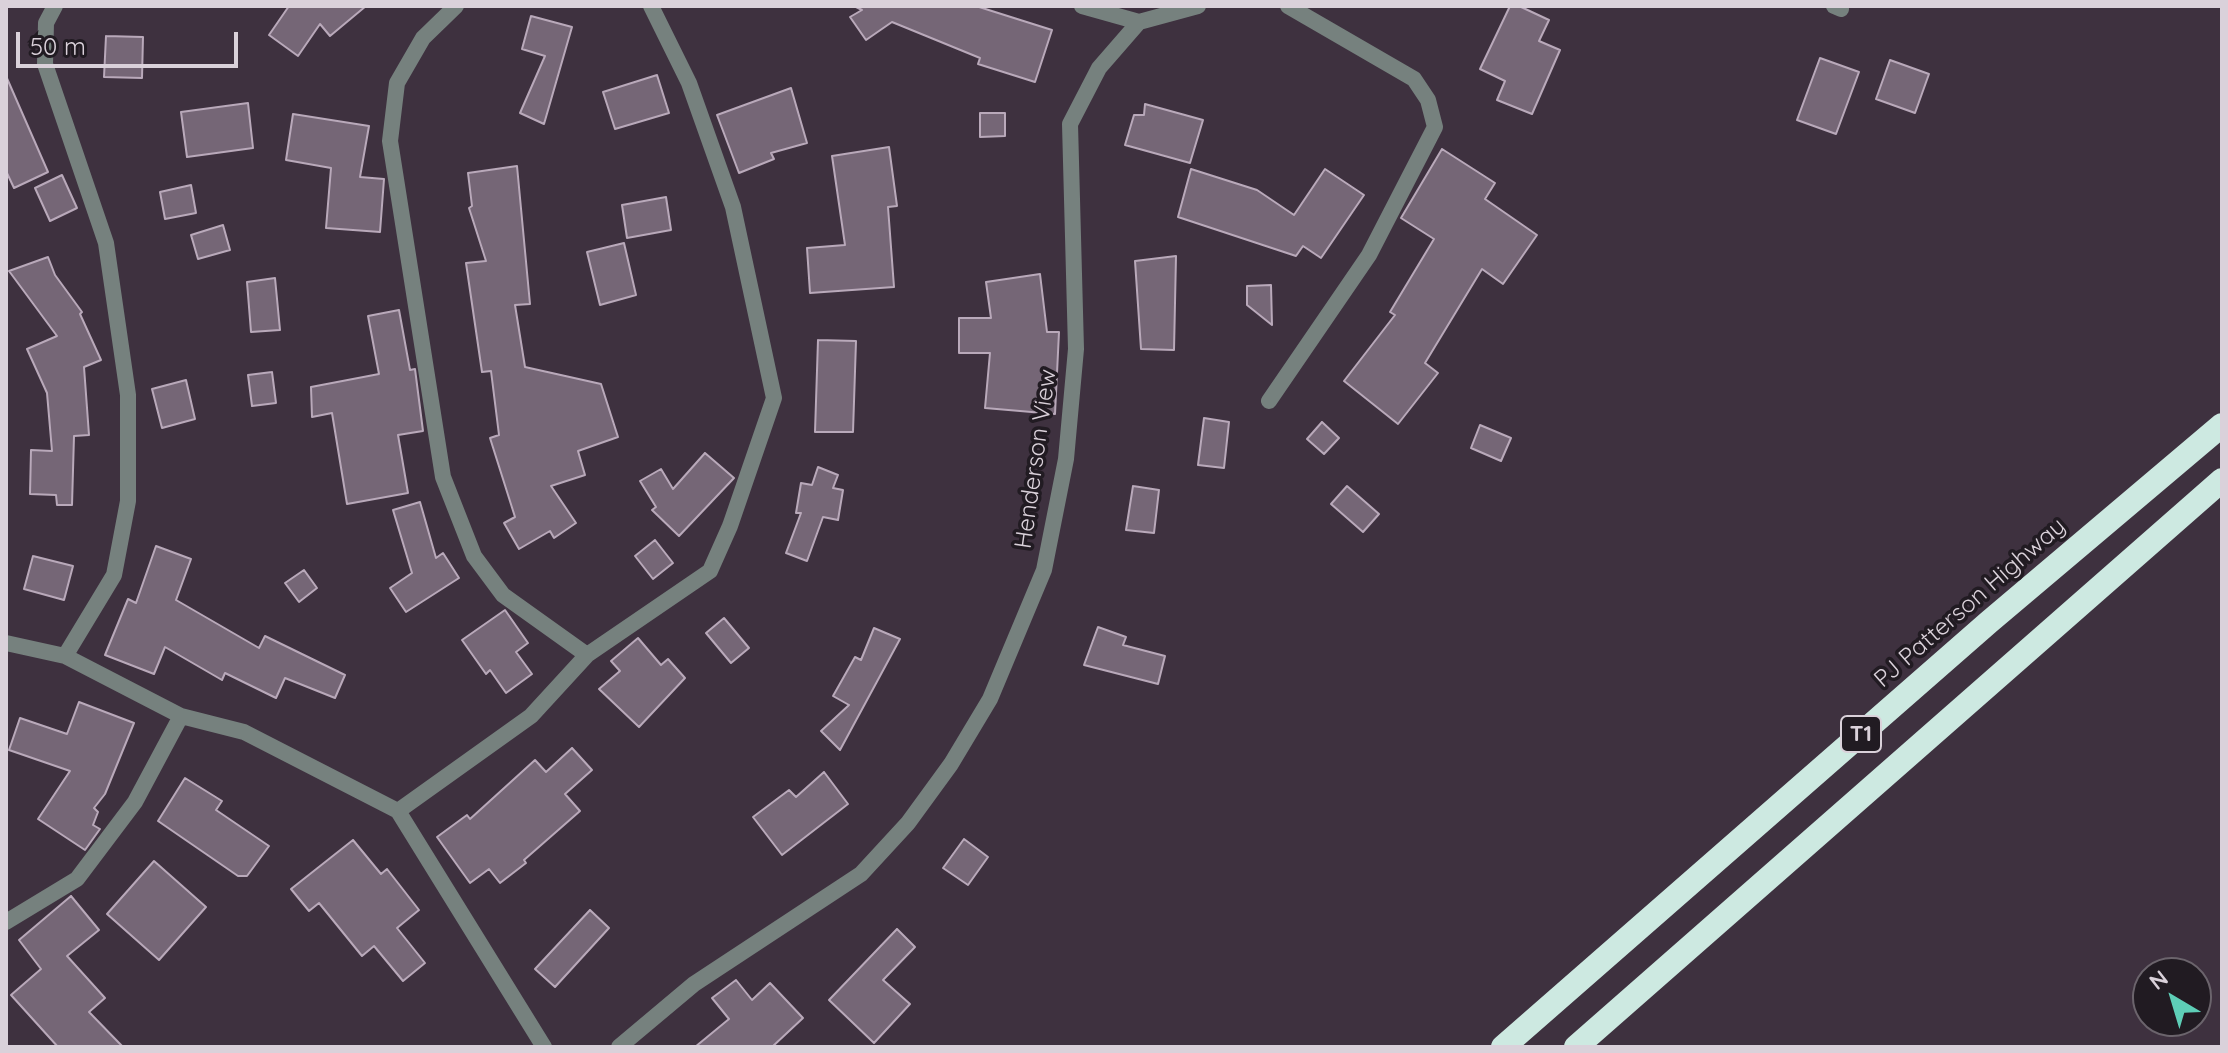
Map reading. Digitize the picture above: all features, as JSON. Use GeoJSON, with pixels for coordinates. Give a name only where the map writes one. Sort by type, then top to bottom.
{"type":"FeatureCollection","features":[{"type":"Feature","properties":{"kind":"highway","name":"PJ Patterson Highway"},"geometry":{"type":"LineString","coordinates":[[1503,1047],[1989,622],[2222,425]]}},
{"type":"Feature","properties":{"kind":"highway","name":"T1"},"geometry":{"type":"LineString","coordinates":[[1576,1047],[2222,480]]}},
{"type":"Feature","properties":{"kind":"street"},"geometry":{"type":"LineString","coordinates":[[55,6],[46,23],[45,64],[106,243],[128,395],[128,501],[114,575],[65,656]]}},
{"type":"Feature","properties":{"kind":"street"},"geometry":{"type":"LineString","coordinates":[[456,6],[423,38],[397,83],[390,141],[443,477],[474,556],[503,595],[587,655]]}},
{"type":"Feature","properties":{"kind":"street"},"geometry":{"type":"LineString","coordinates":[[398,811],[531,716],[587,655],[710,571],[730,526],[774,398],[733,207],[689,83],[651,6]]}},
{"type":"Feature","properties":{"kind":"street"},"geometry":{"type":"LineString","coordinates":[[1082,6],[1139,22],[1198,6]]}},
{"type":"Feature","properties":{"kind":"street"},"geometry":{"type":"LineString","coordinates":[[1269,401],[1369,255],[1435,127],[1428,100],[1414,79],[1288,6]]}},
{"type":"Feature","properties":{"kind":"street","name":"Henderson View"},"geometry":{"type":"LineString","coordinates":[[619,1047],[694,984],[861,874],[908,823],[951,764],[990,699],[1044,570],[1066,459],[1076,349],[1070,124],[1099,68],[1139,22]]}},
{"type":"Feature","properties":{"kind":"street"},"geometry":{"type":"LineString","coordinates":[[6,643],[65,656],[181,716],[244,732],[398,811],[544,1047]]}},
{"type":"Feature","properties":{"kind":"street"},"geometry":{"type":"LineString","coordinates":[[6,922],[77,879],[135,802],[181,716]]}},
{"type":"Feature","properties":{"kind":"building"},"geometry":{"type":"Polygon","coordinates":[[[289,6],[366,6],[330,36],[320,24],[298,56],[269,35],[289,6]]]}},
{"type":"Feature","properties":{"kind":"building"},"geometry":{"type":"Polygon","coordinates":[[[854,6],[976,6],[1052,30],[1035,82],[978,64],[980,58],[892,22],[866,40],[850,17],[862,10],[854,6]]]}},
{"type":"Feature","properties":{"kind":"building"},"geometry":{"type":"Polygon","coordinates":[[[1510,6],[1519,6],[1549,20],[1539,41],[1560,50],[1532,114],[1497,100],[1505,81],[1480,69],[1510,6]]]}},
{"type":"Feature","properties":{"kind":"building"},"geometry":{"type":"Polygon","coordinates":[[[531,16],[572,27],[544,124],[520,113],[545,56],[522,49],[531,16]]]}},
{"type":"Feature","properties":{"kind":"building"},"geometry":{"type":"Polygon","coordinates":[[[106,36],[143,37],[142,78],[104,77],[106,36]]]}},
{"type":"Feature","properties":{"kind":"building"},"geometry":{"type":"Polygon","coordinates":[[[1820,58],[1859,72],[1836,134],[1797,120],[1820,58]]]}},
{"type":"Feature","properties":{"kind":"building"},"geometry":{"type":"Polygon","coordinates":[[[1890,60],[1929,74],[1915,113],[1876,99],[1890,60]]]}},
{"type":"Feature","properties":{"kind":"building"},"geometry":{"type":"Polygon","coordinates":[[[657,75],[669,113],[615,129],[603,92],[657,75]]]}},
{"type":"Feature","properties":{"kind":"building"},"geometry":{"type":"Polygon","coordinates":[[[6,76],[48,172],[14,188],[6,171],[6,76]]]}},
{"type":"Feature","properties":{"kind":"building"},"geometry":{"type":"Polygon","coordinates":[[[791,88],[807,143],[771,153],[774,159],[739,173],[717,115],[791,88]]]}},
{"type":"Feature","properties":{"kind":"building"},"geometry":{"type":"Polygon","coordinates":[[[248,103],[253,148],[187,157],[181,112],[248,103]]]}},
{"type":"Feature","properties":{"kind":"building"},"geometry":{"type":"Polygon","coordinates":[[[1145,104],[1203,120],[1190,163],[1125,145],[1134,115],[1144,115],[1145,104]]]}},
{"type":"Feature","properties":{"kind":"building"},"geometry":{"type":"Polygon","coordinates":[[[980,113],[1005,113],[1005,136],[980,137],[980,113]]]}},
{"type":"Feature","properties":{"kind":"building"},"geometry":{"type":"Polygon","coordinates":[[[293,114],[369,126],[360,177],[384,179],[380,232],[326,228],[331,168],[286,160],[293,114]]]}},
{"type":"Feature","properties":{"kind":"building"},"geometry":{"type":"Polygon","coordinates":[[[889,147],[897,206],[888,207],[894,287],[810,293],[807,248],[845,245],[832,156],[889,147]]]}},
{"type":"Feature","properties":{"kind":"building"},"geometry":{"type":"Polygon","coordinates":[[[1442,149],[1495,183],[1485,199],[1537,235],[1503,284],[1482,269],[1425,363],[1438,373],[1398,424],[1344,381],[1395,315],[1390,312],[1434,239],[1401,218],[1442,149]]]}},
{"type":"Feature","properties":{"kind":"building"},"geometry":{"type":"Polygon","coordinates":[[[517,166],[530,304],[515,305],[525,367],[601,384],[618,437],[578,451],[585,475],[551,486],[576,523],[554,538],[550,531],[519,549],[504,523],[515,517],[490,438],[499,435],[491,371],[482,372],[466,263],[486,261],[469,208],[472,206],[468,173],[517,166]]]}},
{"type":"Feature","properties":{"kind":"building"},"geometry":{"type":"Polygon","coordinates":[[[1191,169],[1257,190],[1294,215],[1325,169],[1364,195],[1321,258],[1303,246],[1296,256],[1178,217],[1191,169]]]}},
{"type":"Feature","properties":{"kind":"building"},"geometry":{"type":"Polygon","coordinates":[[[62,175],[77,208],[50,221],[35,188],[62,175]]]}},
{"type":"Feature","properties":{"kind":"building"},"geometry":{"type":"Polygon","coordinates":[[[191,185],[196,213],[165,219],[160,192],[191,185]]]}},
{"type":"Feature","properties":{"kind":"building"},"geometry":{"type":"Polygon","coordinates":[[[666,197],[671,230],[627,238],[622,205],[666,197]]]}},
{"type":"Feature","properties":{"kind":"building"},"geometry":{"type":"Polygon","coordinates":[[[223,225],[230,250],[198,259],[191,235],[223,225]]]}},
{"type":"Feature","properties":{"kind":"building"},"geometry":{"type":"Polygon","coordinates":[[[624,243],[636,295],[600,305],[587,252],[624,243]]]}},
{"type":"Feature","properties":{"kind":"building"},"geometry":{"type":"Polygon","coordinates":[[[1176,256],[1174,350],[1141,349],[1135,261],[1176,256]]]}},
{"type":"Feature","properties":{"kind":"building"},"geometry":{"type":"Polygon","coordinates":[[[48,257],[55,275],[82,312],[80,314],[101,360],[84,367],[89,435],[74,436],[72,505],[57,505],[56,495],[30,494],[31,450],[52,451],[47,393],[27,349],[57,336],[9,271],[48,257]]]}},
{"type":"Feature","properties":{"kind":"building"},"geometry":{"type":"Polygon","coordinates":[[[1040,274],[1047,332],[1059,332],[1055,414],[985,408],[990,353],[959,353],[959,318],[991,318],[986,282],[1040,274]]]}},
{"type":"Feature","properties":{"kind":"building"},"geometry":{"type":"Polygon","coordinates":[[[275,278],[280,330],[251,332],[247,282],[275,278]]]}},
{"type":"Feature","properties":{"kind":"building"},"geometry":{"type":"Polygon","coordinates":[[[1271,285],[1272,325],[1247,305],[1247,286],[1271,285]]]}},
{"type":"Feature","properties":{"kind":"building"},"geometry":{"type":"Polygon","coordinates":[[[399,310],[410,370],[415,369],[423,431],[398,435],[408,493],[347,504],[332,413],[312,417],[311,387],[379,374],[368,316],[399,310]]]}},
{"type":"Feature","properties":{"kind":"building"},"geometry":{"type":"Polygon","coordinates":[[[818,340],[856,341],[853,432],[815,432],[818,340]]]}},
{"type":"Feature","properties":{"kind":"building"},"geometry":{"type":"Polygon","coordinates":[[[272,372],[276,403],[252,406],[248,375],[272,372]]]}},
{"type":"Feature","properties":{"kind":"building"},"geometry":{"type":"Polygon","coordinates":[[[186,380],[195,419],[162,428],[152,389],[186,380]]]}},
{"type":"Feature","properties":{"kind":"building"},"geometry":{"type":"Polygon","coordinates":[[[1204,418],[1229,422],[1224,468],[1198,465],[1204,418]]]}},
{"type":"Feature","properties":{"kind":"building"},"geometry":{"type":"Polygon","coordinates":[[[1322,422],[1339,438],[1324,454],[1307,439],[1322,422]]]}},
{"type":"Feature","properties":{"kind":"building"},"geometry":{"type":"Polygon","coordinates":[[[1480,425],[1511,438],[1501,461],[1471,448],[1480,425]]]}},
{"type":"Feature","properties":{"kind":"building"},"geometry":{"type":"Polygon","coordinates":[[[705,453],[734,478],[679,536],[652,510],[656,507],[640,481],[661,469],[673,489],[705,453]]]}},
{"type":"Feature","properties":{"kind":"building"},"geometry":{"type":"Polygon","coordinates":[[[818,467],[838,475],[833,488],[843,490],[838,520],[823,517],[807,561],[786,553],[801,513],[796,513],[801,483],[812,485],[818,467]]]}},
{"type":"Feature","properties":{"kind":"building"},"geometry":{"type":"Polygon","coordinates":[[[1133,486],[1159,490],[1154,533],[1126,530],[1133,486]]]}},
{"type":"Feature","properties":{"kind":"building"},"geometry":{"type":"Polygon","coordinates":[[[1347,486],[1379,514],[1363,532],[1331,504],[1347,486]]]}},
{"type":"Feature","properties":{"kind":"building"},"geometry":{"type":"Polygon","coordinates":[[[420,502],[436,558],[443,553],[459,578],[406,612],[390,588],[412,573],[393,510],[420,502]]]}},
{"type":"Feature","properties":{"kind":"building"},"geometry":{"type":"Polygon","coordinates":[[[655,540],[673,563],[653,579],[635,556],[655,540]]]}},
{"type":"Feature","properties":{"kind":"building"},"geometry":{"type":"Polygon","coordinates":[[[156,546],[191,559],[176,600],[259,648],[265,636],[345,675],[335,698],[285,678],[276,698],[225,673],[222,680],[165,647],[154,674],[105,655],[128,599],[136,603],[156,546]]]}},
{"type":"Feature","properties":{"kind":"building"},"geometry":{"type":"Polygon","coordinates":[[[33,556],[73,566],[64,600],[24,589],[33,556]]]}},
{"type":"Feature","properties":{"kind":"building"},"geometry":{"type":"Polygon","coordinates":[[[304,570],[317,588],[299,602],[285,583],[304,570]]]}},
{"type":"Feature","properties":{"kind":"building"},"geometry":{"type":"Polygon","coordinates":[[[505,610],[528,643],[516,652],[532,674],[506,693],[490,670],[486,674],[462,640],[505,610]]]}},
{"type":"Feature","properties":{"kind":"building"},"geometry":{"type":"Polygon","coordinates":[[[724,618],[749,648],[731,663],[706,633],[724,618]]]}},
{"type":"Feature","properties":{"kind":"building"},"geometry":{"type":"Polygon","coordinates":[[[1098,627],[1126,637],[1123,645],[1165,656],[1158,684],[1084,665],[1098,627]]]}},
{"type":"Feature","properties":{"kind":"building"},"geometry":{"type":"Polygon","coordinates":[[[874,628],[900,639],[840,750],[821,731],[849,705],[833,696],[855,657],[861,660],[874,628]]]}},
{"type":"Feature","properties":{"kind":"building"},"geometry":{"type":"Polygon","coordinates":[[[638,638],[661,665],[668,659],[685,678],[639,727],[599,689],[620,671],[611,661],[638,638]]]}},
{"type":"Feature","properties":{"kind":"building"},"geometry":{"type":"Polygon","coordinates":[[[79,702],[134,723],[105,794],[94,808],[98,812],[93,825],[100,829],[85,850],[38,819],[70,771],[9,750],[20,718],[67,734],[79,702]]]}},
{"type":"Feature","properties":{"kind":"building"},"geometry":{"type":"Polygon","coordinates":[[[572,748],[592,770],[565,794],[580,811],[524,860],[526,863],[500,883],[489,869],[470,883],[437,837],[467,815],[470,819],[535,760],[546,772],[572,748]]]}},
{"type":"Feature","properties":{"kind":"building"},"geometry":{"type":"Polygon","coordinates":[[[824,772],[848,804],[782,855],[753,817],[789,790],[796,797],[824,772]]]}},
{"type":"Feature","properties":{"kind":"building"},"geometry":{"type":"Polygon","coordinates":[[[185,778],[222,801],[216,810],[269,846],[247,876],[238,876],[158,821],[185,778]]]}},
{"type":"Feature","properties":{"kind":"building"},"geometry":{"type":"Polygon","coordinates":[[[964,839],[988,857],[968,885],[943,868],[964,839]]]}},
{"type":"Feature","properties":{"kind":"building"},"geometry":{"type":"Polygon","coordinates":[[[353,840],[381,874],[387,869],[419,910],[397,928],[425,963],[403,981],[374,946],[362,956],[319,903],[309,911],[291,889],[353,840]]]}},
{"type":"Feature","properties":{"kind":"building"},"geometry":{"type":"Polygon","coordinates":[[[154,861],[206,907],[159,960],[107,914],[154,861]]]}},
{"type":"Feature","properties":{"kind":"building"},"geometry":{"type":"Polygon","coordinates":[[[71,896],[99,930],[67,956],[105,998],[89,1012],[123,1047],[58,1047],[11,995],[41,969],[19,940],[71,896]]]}},
{"type":"Feature","properties":{"kind":"building"},"geometry":{"type":"Polygon","coordinates":[[[590,910],[609,928],[555,987],[535,969],[590,910]]]}},
{"type":"Feature","properties":{"kind":"building"},"geometry":{"type":"Polygon","coordinates":[[[897,929],[915,947],[883,980],[910,1004],[874,1043],[829,1000],[897,929]]]}},
{"type":"Feature","properties":{"kind":"building"},"geometry":{"type":"Polygon","coordinates":[[[736,980],[752,1000],[770,983],[803,1018],[772,1047],[695,1047],[729,1019],[712,998],[736,980]]]}}]}
